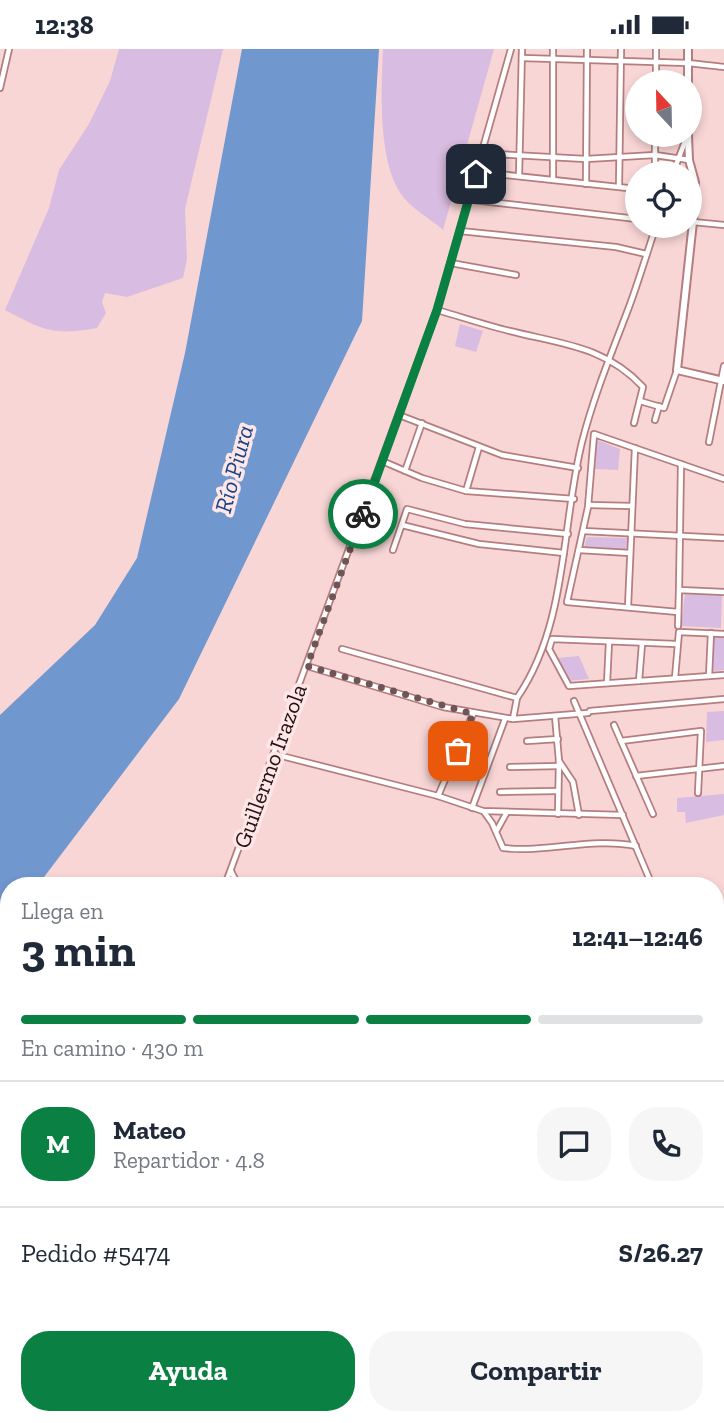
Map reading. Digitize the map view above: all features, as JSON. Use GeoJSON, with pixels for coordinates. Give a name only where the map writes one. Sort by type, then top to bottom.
{"type":"FeatureCollection","features":[{"type":"Feature","properties":{"kind":"street"},"geometry":{"type":"LineString","coordinates":[[0,88],[9,49]]}},
{"type":"Feature","properties":{"kind":"street","name":"Guillermo Irazola"},"geometry":{"type":"LineString","coordinates":[[228,877],[437,310],[472,200],[511,49]]}},
{"type":"Feature","properties":{"kind":"street"},"geometry":{"type":"LineString","coordinates":[[519,176],[522,49]]}},
{"type":"Feature","properties":{"kind":"street"},"geometry":{"type":"LineString","coordinates":[[553,49],[554,180]]}},
{"type":"Feature","properties":{"kind":"street"},"geometry":{"type":"LineString","coordinates":[[586,184],[587,49]]}},
{"type":"Feature","properties":{"kind":"street"},"geometry":{"type":"LineString","coordinates":[[619,186],[621,49]]}},
{"type":"Feature","properties":{"kind":"street"},"geometry":{"type":"LineString","coordinates":[[656,49],[656,70]]}},
{"type":"Feature","properties":{"kind":"street"},"geometry":{"type":"LineString","coordinates":[[688,49],[688,70]]}},
{"type":"Feature","properties":{"kind":"street"},"geometry":{"type":"LineString","coordinates":[[522,58],[688,63],[724,67]]}},
{"type":"Feature","properties":{"kind":"street"},"geometry":{"type":"LineString","coordinates":[[655,147],[655,161]]}},
{"type":"Feature","properties":{"kind":"street"},"geometry":{"type":"LineString","coordinates":[[677,161],[683,147]]}},
{"type":"Feature","properties":{"kind":"street"},"geometry":{"type":"LineString","coordinates":[[625,218],[472,200],[488,173],[494,154],[586,159],[655,155],[689,160],[688,147]]}},
{"type":"Feature","properties":{"kind":"street"},"geometry":{"type":"LineString","coordinates":[[488,173],[625,187]]}},
{"type":"Feature","properties":{"kind":"street"},"geometry":{"type":"LineString","coordinates":[[702,223],[724,225]]}},
{"type":"Feature","properties":{"kind":"street"},"geometry":{"type":"LineString","coordinates":[[460,231],[616,247],[646,254]]}},
{"type":"Feature","properties":{"kind":"street"},"geometry":{"type":"LineString","coordinates":[[513,719],[517,698],[542,653],[568,534],[578,468],[598,384],[652,238]]}},
{"type":"Feature","properties":{"kind":"street"},"geometry":{"type":"LineString","coordinates":[[656,420],[677,370],[691,238]]}},
{"type":"Feature","properties":{"kind":"street"},"geometry":{"type":"LineString","coordinates":[[451,263],[516,275]]}},
{"type":"Feature","properties":{"kind":"street"},"geometry":{"type":"LineString","coordinates":[[437,310],[483,325],[581,347],[609,358],[643,387],[634,423]]}},
{"type":"Feature","properties":{"kind":"street"},"geometry":{"type":"LineString","coordinates":[[709,442],[724,366]]}},
{"type":"Feature","properties":{"kind":"street"},"geometry":{"type":"LineString","coordinates":[[677,370],[723,380]]}},
{"type":"Feature","properties":{"kind":"street"},"geometry":{"type":"LineString","coordinates":[[640,401],[661,407]]}},
{"type":"Feature","properties":{"kind":"street"},"geometry":{"type":"LineString","coordinates":[[399,415],[502,455],[578,468]]}},
{"type":"Feature","properties":{"kind":"street"},"geometry":{"type":"LineString","coordinates":[[405,471],[422,423]]}},
{"type":"Feature","properties":{"kind":"street"},"geometry":{"type":"LineString","coordinates":[[678,612],[567,602],[589,505],[594,434],[724,479]]}},
{"type":"Feature","properties":{"kind":"street"},"geometry":{"type":"LineString","coordinates":[[466,491],[479,447]]}},
{"type":"Feature","properties":{"kind":"street"},"geometry":{"type":"LineString","coordinates":[[628,607],[635,448]]}},
{"type":"Feature","properties":{"kind":"street"},"geometry":{"type":"LineString","coordinates":[[382,461],[466,491],[574,499]]}},
{"type":"Feature","properties":{"kind":"street"},"geometry":{"type":"LineString","coordinates":[[678,626],[681,464]]}},
{"type":"Feature","properties":{"kind":"street"},"geometry":{"type":"LineString","coordinates":[[589,505],[632,506]]}},
{"type":"Feature","properties":{"kind":"street"},"geometry":{"type":"LineString","coordinates":[[393,550],[407,509],[465,524],[568,534]]}},
{"type":"Feature","properties":{"kind":"street"},"geometry":{"type":"LineString","coordinates":[[402,525],[479,544],[564,554]]}},
{"type":"Feature","properties":{"kind":"street"},"geometry":{"type":"LineString","coordinates":[[583,531],[724,538]]}},
{"type":"Feature","properties":{"kind":"street"},"geometry":{"type":"LineString","coordinates":[[579,550],[630,553]]}},
{"type":"Feature","properties":{"kind":"street"},"geometry":{"type":"LineString","coordinates":[[679,590],[724,592]]}},
{"type":"Feature","properties":{"kind":"street"},"geometry":{"type":"LineString","coordinates":[[675,678],[677,634],[682,631],[724,634]]}},
{"type":"Feature","properties":{"kind":"street"},"geometry":{"type":"LineString","coordinates":[[709,676],[710,633]]}},
{"type":"Feature","properties":{"kind":"street"},"geometry":{"type":"LineString","coordinates":[[676,644],[552,639],[549,649],[568,686],[724,675]]}},
{"type":"Feature","properties":{"kind":"street"},"geometry":{"type":"LineString","coordinates":[[607,683],[609,642]]}},
{"type":"Feature","properties":{"kind":"street"},"geometry":{"type":"LineString","coordinates":[[639,681],[642,644]]}},
{"type":"Feature","properties":{"kind":"street"},"geometry":{"type":"LineString","coordinates":[[342,649],[517,698]]}},
{"type":"Feature","properties":{"kind":"street"},"geometry":{"type":"LineString","coordinates":[[307,666],[473,714],[505,719],[724,699]]}},
{"type":"Feature","properties":{"kind":"street"},"geometry":{"type":"LineString","coordinates":[[574,701],[649,877]]}},
{"type":"Feature","properties":{"kind":"street"},"geometry":{"type":"LineString","coordinates":[[438,796],[473,714]]}},
{"type":"Feature","properties":{"kind":"street"},"geometry":{"type":"LineString","coordinates":[[555,716],[559,764],[558,814]]}},
{"type":"Feature","properties":{"kind":"street"},"geometry":{"type":"LineString","coordinates":[[472,808],[505,719]]}},
{"type":"Feature","properties":{"kind":"street"},"geometry":{"type":"LineString","coordinates":[[614,726],[653,814]]}},
{"type":"Feature","properties":{"kind":"street"},"geometry":{"type":"LineString","coordinates":[[621,741],[701,731],[698,793]]}},
{"type":"Feature","properties":{"kind":"street"},"geometry":{"type":"LineString","coordinates":[[527,741],[558,739]]}},
{"type":"Feature","properties":{"kind":"street"},"geometry":{"type":"LineString","coordinates":[[274,754],[438,796],[483,811],[623,815]]}},
{"type":"Feature","properties":{"kind":"street"},"geometry":{"type":"LineString","coordinates":[[559,764],[573,782],[579,815]]}},
{"type":"Feature","properties":{"kind":"street"},"geometry":{"type":"LineString","coordinates":[[510,767],[559,764]]}},
{"type":"Feature","properties":{"kind":"street"},"geometry":{"type":"LineString","coordinates":[[636,776],[724,766]]}},
{"type":"Feature","properties":{"kind":"street"},"geometry":{"type":"LineString","coordinates":[[500,792],[557,791]]}},
{"type":"Feature","properties":{"kind":"street"},"geometry":{"type":"LineString","coordinates":[[483,811],[503,848],[544,850],[601,844],[636,846]]}},
{"type":"Feature","properties":{"kind":"street"},"geometry":{"type":"LineString","coordinates":[[496,831],[507,812]]}},
{"type":"Feature","properties":{"kind":"street"},"geometry":{"type":"LineString","coordinates":[[231,870],[234,877]]}},
{"type":"Feature","properties":{"kind":"street"},"geometry":{"type":"LineString","coordinates":[[0,1326],[0,1337]]}},
{"type":"Feature","properties":{"kind":"shaded area"},"geometry":{"type":"Polygon","coordinates":[[[119,49],[223,49],[185,209],[187,259],[183,278],[127,297],[105,293],[102,302],[106,313],[97,328],[49,330],[5,310],[49,208],[59,170],[89,124],[110,81],[119,49]]]}},
{"type":"Feature","properties":{"kind":"shaded area"},"geometry":{"type":"Polygon","coordinates":[[[383,49],[494,49],[443,230],[401,194],[388,163],[383,125],[383,49]]]}},
{"type":"Feature","properties":{"kind":"shaded area"},"geometry":{"type":"Polygon","coordinates":[[[460,324],[483,331],[476,352],[455,346],[460,324]]]}},
{"type":"Feature","properties":{"kind":"shaded area"},"geometry":{"type":"Polygon","coordinates":[[[597,440],[620,449],[618,470],[595,469],[597,440]]]}},
{"type":"Feature","properties":{"kind":"shaded area"},"geometry":{"type":"Polygon","coordinates":[[[587,537],[627,538],[626,551],[584,548],[587,537]]]}},
{"type":"Feature","properties":{"kind":"shaded area"},"geometry":{"type":"Polygon","coordinates":[[[685,594],[722,595],[721,628],[681,626],[685,594]]]}},
{"type":"Feature","properties":{"kind":"shaded area"},"geometry":{"type":"Polygon","coordinates":[[[714,636],[724,637],[724,670],[713,671],[714,636]]]}},
{"type":"Feature","properties":{"kind":"shaded area"},"geometry":{"type":"Polygon","coordinates":[[[579,656],[589,679],[567,681],[558,658],[579,656]]]}},
{"type":"Feature","properties":{"kind":"shaded area"},"geometry":{"type":"Polygon","coordinates":[[[724,711],[724,740],[706,742],[707,712],[724,711]]]}},
{"type":"Feature","properties":{"kind":"shaded area"},"geometry":{"type":"Polygon","coordinates":[[[724,794],[724,815],[686,823],[685,812],[677,812],[677,798],[724,794]]]}},
{"type":"Feature","properties":{"kind":"water","name":"Río Piura"},"geometry":{"type":"Polygon","coordinates":[[[242,49],[379,49],[362,321],[179,699],[44,877],[0,877],[0,715],[95,625],[137,558],[185,353],[242,49]]]}},
{"type":"Feature","properties":{"kind":"way so far"},"geometry":{"type":"LineString","coordinates":[[363,514],[307,666],[473,714],[458,751]]}},
{"type":"Feature","properties":{"kind":"route"},"geometry":{"type":"LineString","coordinates":[[363,514],[437,310],[476,174]]}}]}
